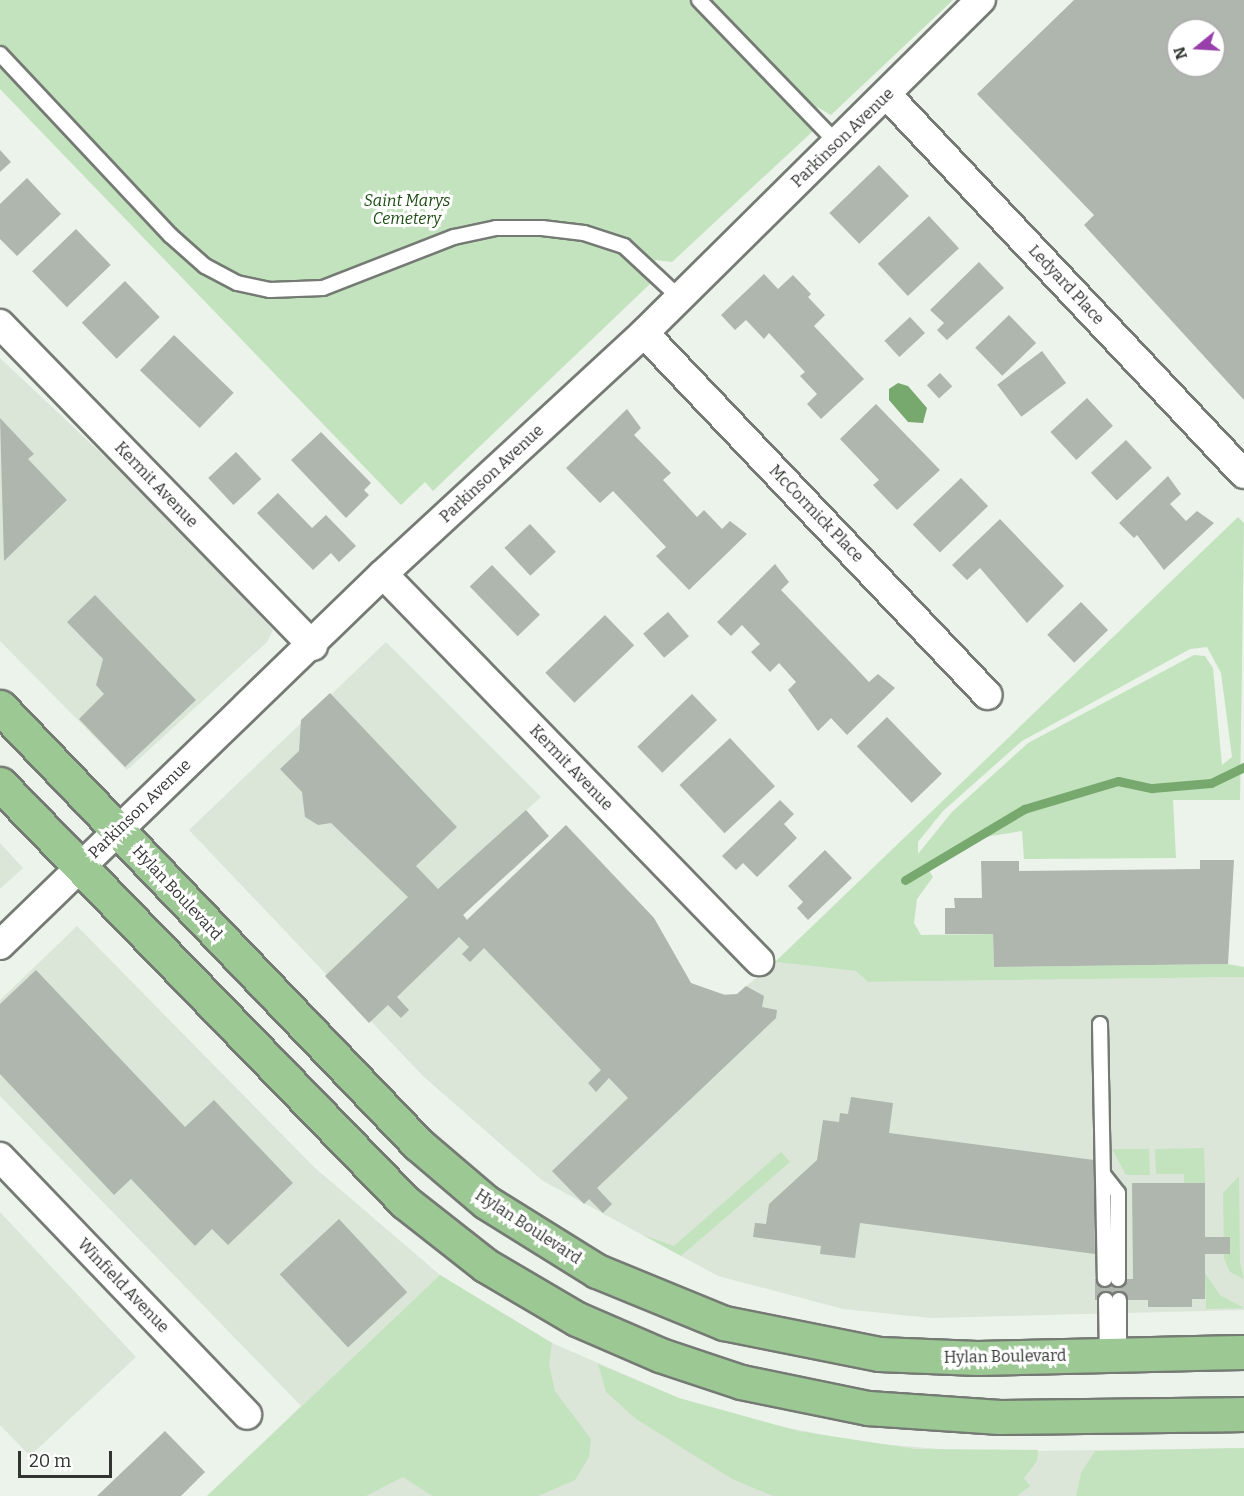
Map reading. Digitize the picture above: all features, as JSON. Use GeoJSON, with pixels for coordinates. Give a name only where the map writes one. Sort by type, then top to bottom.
{"type":"FeatureCollection","features":[{"type":"Feature","properties":{"kind":"main road","name":"Hylan Boulevard"},"geometry":{"type":"LineString","coordinates":[[0,707],[433,1157],[486,1202],[597,1271],[724,1323],[816,1345],[947,1358],[1244,1352]]}},
{"type":"Feature","properties":{"kind":"main road"},"geometry":{"type":"LineString","coordinates":[[0,784],[405,1202],[485,1265],[577,1319],[741,1382],[868,1408],[1000,1417],[1244,1414]]}},
{"type":"Feature","properties":{"kind":"street","name":"Parkinson Avenue"},"geometry":{"type":"LineString","coordinates":[[0,945],[313,646],[383,574],[644,333],[888,96],[981,0]]}},
{"type":"Feature","properties":{"kind":"street","name":"Ledyard Place"},"geometry":{"type":"LineString","coordinates":[[888,96],[1244,474]]}},
{"type":"Feature","properties":{"kind":"street","name":"Kermit Avenue"},"geometry":{"type":"LineString","coordinates":[[0,324],[313,646]]}},
{"type":"Feature","properties":{"kind":"street","name":"McCormick Place"},"geometry":{"type":"LineString","coordinates":[[644,333],[988,695]]}},
{"type":"Feature","properties":{"kind":"street","name":"Kermit Avenue"},"geometry":{"type":"LineString","coordinates":[[383,574],[759,961]]}},
{"type":"Feature","properties":{"kind":"street","name":"Winfield Avenue"},"geometry":{"type":"LineString","coordinates":[[0,1157],[247,1415]]}},
{"type":"Feature","properties":{"kind":"lane"},"geometry":{"type":"LineString","coordinates":[[699,0],[838,144]]}},
{"type":"Feature","properties":{"kind":"lane"},"geometry":{"type":"LineString","coordinates":[[0,54],[170,235],[205,266],[237,283],[270,290],[323,288],[454,237],[496,228],[542,228],[624,246],[680,298]]}},
{"type":"Feature","properties":{"kind":"lane"},"geometry":{"type":"LineString","coordinates":[[1100,1024],[1103,1174],[1112,1279]]}},
{"type":"Feature","properties":{"kind":"lane"},"geometry":{"type":"LineString","coordinates":[[1112,1300],[1113,1355]]}},
{"type":"Feature","properties":{"kind":"shaded area"},"geometry":{"type":"Polygon","coordinates":[[[0,358],[155,504],[273,630],[267,642],[127,770],[0,641],[0,358]]]}},
{"type":"Feature","properties":{"kind":"shaded area"},"geometry":{"type":"Polygon","coordinates":[[[898,383],[908,386],[927,408],[923,423],[908,422],[889,400],[889,389],[898,383]]]}},
{"type":"Feature","properties":{"kind":"shaded area"},"geometry":{"type":"Polygon","coordinates":[[[386,642],[541,797],[439,889],[467,919],[566,825],[654,918],[691,983],[713,994],[737,994],[775,962],[857,971],[868,982],[1244,977],[1244,1310],[931,1318],[843,1309],[718,1276],[543,1181],[423,1076],[189,830],[386,642]]]}},
{"type":"Feature","properties":{"kind":"shaded area"},"geometry":{"type":"Polygon","coordinates":[[[0,843],[23,868],[0,889],[0,843]]]}},
{"type":"Feature","properties":{"kind":"shaded area"},"geometry":{"type":"Polygon","coordinates":[[[77,926],[314,1167],[440,1275],[552,1343],[679,1398],[740,1418],[858,1442],[973,1452],[1244,1448],[1244,1496],[207,1496],[301,1406],[0,1096],[0,1000],[77,926]]]}},
{"type":"Feature","properties":{"kind":"shaded area"},"geometry":{"type":"Polygon","coordinates":[[[0,1212],[136,1357],[30,1456],[0,1425],[0,1212]]]}},
{"type":"Feature","properties":{"kind":"green space","name":"Saint Marys Cemetery"},"geometry":{"type":"Polygon","coordinates":[[[0,0],[953,0],[831,115],[817,107],[805,118],[813,131],[672,262],[656,260],[644,272],[651,283],[433,491],[425,482],[401,505],[0,89],[0,0]]]}},
{"type":"Feature","properties":{"kind":"green space"},"geometry":{"type":"Polygon","coordinates":[[[1238,517],[1244,523],[1240,800],[1173,800],[1176,858],[1024,859],[1022,831],[978,838],[927,867],[933,877],[917,899],[914,923],[921,935],[993,934],[994,967],[1228,964],[1244,967],[1244,977],[868,982],[856,971],[775,962],[1238,517]],[[1207,647],[1190,649],[1022,741],[943,811],[918,842],[918,854],[952,812],[1028,743],[1194,655],[1205,656],[1213,668],[1222,765],[1232,757],[1221,673],[1207,647]]]}},
{"type":"Feature","properties":{"kind":"green space"},"geometry":{"type":"Polygon","coordinates":[[[1204,1148],[1205,1183],[1184,1183],[1184,1174],[1156,1174],[1155,1149],[1204,1148]]]}},
{"type":"Feature","properties":{"kind":"green space"},"geometry":{"type":"Polygon","coordinates":[[[1112,1149],[1149,1149],[1150,1175],[1126,1175],[1112,1149]]]}},
{"type":"Feature","properties":{"kind":"green space"},"geometry":{"type":"Polygon","coordinates":[[[781,1152],[790,1162],[681,1256],[643,1235],[674,1246],[781,1152]]]}},
{"type":"Feature","properties":{"kind":"green space"},"geometry":{"type":"Polygon","coordinates":[[[1239,1176],[1240,1263],[1244,1279],[1230,1272],[1224,1258],[1223,1193],[1239,1176]]]}},
{"type":"Feature","properties":{"kind":"green space"},"geometry":{"type":"Polygon","coordinates":[[[1205,1273],[1220,1295],[1244,1308],[1206,1309],[1205,1273]]]}},
{"type":"Feature","properties":{"kind":"green space"},"geometry":{"type":"Polygon","coordinates":[[[440,1275],[552,1343],[549,1364],[555,1391],[591,1439],[589,1457],[575,1480],[538,1496],[432,1496],[403,1477],[366,1496],[207,1496],[440,1275]]]}},
{"type":"Feature","properties":{"kind":"green space"},"geometry":{"type":"Polygon","coordinates":[[[598,1364],[679,1398],[798,1431],[915,1449],[1038,1450],[1037,1461],[1024,1478],[1030,1486],[1017,1496],[773,1496],[732,1479],[636,1419],[606,1392],[598,1364]]]}},
{"type":"Feature","properties":{"kind":"green space"},"geometry":{"type":"Polygon","coordinates":[[[1244,1448],[1244,1496],[1076,1496],[1081,1473],[1095,1451],[1244,1448]]]}},
{"type":"Feature","properties":{"kind":"building"},"geometry":{"type":"Polygon","coordinates":[[[1074,0],[1244,0],[1244,400],[1084,225],[1094,215],[977,94],[1074,0]]]}},
{"type":"Feature","properties":{"kind":"building"},"geometry":{"type":"Polygon","coordinates":[[[0,150],[11,162],[0,172],[0,150]]]}},
{"type":"Feature","properties":{"kind":"building"},"geometry":{"type":"Polygon","coordinates":[[[879,165],[909,196],[859,244],[829,213],[879,165]]]}},
{"type":"Feature","properties":{"kind":"building"},"geometry":{"type":"Polygon","coordinates":[[[27,178],[61,214],[17,256],[0,239],[0,204],[27,178]]]}},
{"type":"Feature","properties":{"kind":"building"},"geometry":{"type":"Polygon","coordinates":[[[929,216],[959,248],[908,296],[878,264],[929,216]]]}},
{"type":"Feature","properties":{"kind":"building"},"geometry":{"type":"Polygon","coordinates":[[[76,229],[111,265],[67,307],[32,271],[76,229]]]}},
{"type":"Feature","properties":{"kind":"building"},"geometry":{"type":"Polygon","coordinates":[[[979,262],[1004,288],[947,340],[937,330],[944,323],[930,310],[979,262]]]}},
{"type":"Feature","properties":{"kind":"building"},"geometry":{"type":"Polygon","coordinates":[[[764,274],[778,289],[793,275],[811,294],[808,297],[825,315],[814,326],[864,379],[821,419],[807,404],[817,394],[800,376],[805,372],[769,333],[764,339],[746,320],[735,330],[721,315],[764,274]]]}},
{"type":"Feature","properties":{"kind":"building"},"geometry":{"type":"Polygon","coordinates":[[[125,281],[160,317],[117,359],[82,323],[125,281]]]}},
{"type":"Feature","properties":{"kind":"building"},"geometry":{"type":"Polygon","coordinates":[[[1009,315],[1036,343],[1002,376],[975,348],[1009,315]]]}},
{"type":"Feature","properties":{"kind":"building"},"geometry":{"type":"Polygon","coordinates":[[[910,317],[925,333],[899,357],[884,341],[910,317]]]}},
{"type":"Feature","properties":{"kind":"building"},"geometry":{"type":"Polygon","coordinates":[[[174,335],[234,393],[200,428],[140,370],[174,335]]]}},
{"type":"Feature","properties":{"kind":"building"},"geometry":{"type":"Polygon","coordinates":[[[1042,351],[1066,383],[1021,417],[997,385],[1042,351]]]}},
{"type":"Feature","properties":{"kind":"building"},"geometry":{"type":"Polygon","coordinates":[[[940,373],[952,386],[939,398],[927,385],[940,373]]]}},
{"type":"Feature","properties":{"kind":"building"},"geometry":{"type":"Polygon","coordinates":[[[1087,398],[1113,426],[1076,460],[1050,432],[1087,398]]]}},
{"type":"Feature","properties":{"kind":"building"},"geometry":{"type":"Polygon","coordinates":[[[876,404],[940,470],[897,510],[873,485],[879,480],[840,439],[876,404]]]}},
{"type":"Feature","properties":{"kind":"building"},"geometry":{"type":"Polygon","coordinates":[[[627,409],[641,428],[634,435],[671,473],[663,480],[697,517],[704,510],[722,529],[730,521],[747,534],[689,590],[656,556],[666,547],[613,491],[600,503],[566,468],[627,409]]]}},
{"type":"Feature","properties":{"kind":"building"},"geometry":{"type":"Polygon","coordinates":[[[0,418],[34,454],[28,459],[67,500],[4,561],[0,418]]]}},
{"type":"Feature","properties":{"kind":"building"},"geometry":{"type":"Polygon","coordinates":[[[321,432],[371,483],[364,490],[369,495],[346,518],[291,460],[321,432]]]}},
{"type":"Feature","properties":{"kind":"building"},"geometry":{"type":"Polygon","coordinates":[[[1126,440],[1152,468],[1117,501],[1091,473],[1126,440]]]}},
{"type":"Feature","properties":{"kind":"building"},"geometry":{"type":"Polygon","coordinates":[[[236,452],[261,479],[233,505],[208,478],[236,452]]]}},
{"type":"Feature","properties":{"kind":"building"},"geometry":{"type":"Polygon","coordinates":[[[1168,476],[1181,494],[1170,504],[1186,521],[1197,511],[1214,523],[1164,570],[1137,535],[1134,538],[1119,523],[1168,476]]]}},
{"type":"Feature","properties":{"kind":"building"},"geometry":{"type":"Polygon","coordinates":[[[961,478],[988,506],[940,553],[913,525],[961,478]]]}},
{"type":"Feature","properties":{"kind":"building"},"geometry":{"type":"Polygon","coordinates":[[[278,493],[312,528],[326,515],[356,546],[339,562],[331,553],[313,570],[257,513],[278,493]]]}},
{"type":"Feature","properties":{"kind":"building"},"geometry":{"type":"Polygon","coordinates":[[[1000,519],[1064,586],[1027,623],[980,568],[967,580],[952,565],[1000,519]]]}},
{"type":"Feature","properties":{"kind":"building"},"geometry":{"type":"Polygon","coordinates":[[[530,524],[556,552],[530,576],[504,548],[530,524]]]}},
{"type":"Feature","properties":{"kind":"building"},"geometry":{"type":"Polygon","coordinates":[[[775,564],[789,582],[781,590],[869,682],[878,674],[895,688],[847,735],[831,718],[818,731],[788,690],[796,682],[779,663],[770,672],[751,652],[760,644],[742,625],[731,636],[717,622],[775,564]]]}},
{"type":"Feature","properties":{"kind":"building"},"geometry":{"type":"Polygon","coordinates":[[[492,565],[540,615],[518,636],[470,587],[492,565]]]}},
{"type":"Feature","properties":{"kind":"building"},"geometry":{"type":"Polygon","coordinates":[[[95,595],[196,700],[125,767],[79,719],[104,694],[96,685],[103,659],[67,622],[95,595]]]}},
{"type":"Feature","properties":{"kind":"building"},"geometry":{"type":"Polygon","coordinates":[[[1081,602],[1108,630],[1074,663],[1047,635],[1081,602]]]}},
{"type":"Feature","properties":{"kind":"building"},"geometry":{"type":"Polygon","coordinates":[[[668,612],[689,636],[664,658],[643,634],[668,612]]]}},
{"type":"Feature","properties":{"kind":"building"},"geometry":{"type":"Polygon","coordinates":[[[605,615],[634,645],[574,703],[545,673],[605,615]]]}},
{"type":"Feature","properties":{"kind":"building"},"geometry":{"type":"Polygon","coordinates":[[[330,693],[457,827],[416,866],[438,889],[526,810],[549,836],[463,915],[467,920],[566,825],[654,918],[691,983],[725,995],[737,994],[746,986],[764,996],[762,1007],[777,1010],[776,1018],[597,1188],[612,1204],[603,1213],[589,1199],[584,1204],[552,1171],[628,1098],[609,1078],[596,1092],[588,1083],[601,1070],[484,948],[470,962],[462,954],[469,947],[459,937],[397,997],[409,1010],[401,1018],[388,1005],[369,1023],[325,976],[408,897],[331,823],[318,825],[305,817],[302,792],[280,769],[299,751],[301,720],[330,693]]]}},
{"type":"Feature","properties":{"kind":"building"},"geometry":{"type":"Polygon","coordinates":[[[692,694],[717,720],[662,773],[637,747],[692,694]]]}},
{"type":"Feature","properties":{"kind":"building"},"geometry":{"type":"Polygon","coordinates":[[[887,717],[942,774],[912,803],[857,746],[887,717]]]}},
{"type":"Feature","properties":{"kind":"building"},"geometry":{"type":"Polygon","coordinates":[[[730,738],[775,786],[725,833],[680,785],[730,738]]]}},
{"type":"Feature","properties":{"kind":"building"},"geometry":{"type":"Polygon","coordinates":[[[780,800],[794,814],[784,824],[797,838],[757,877],[743,863],[736,870],[722,856],[780,800]]]}},
{"type":"Feature","properties":{"kind":"building"},"geometry":{"type":"Polygon","coordinates":[[[825,850],[852,878],[808,920],[797,908],[803,902],[788,886],[825,850]]]}},
{"type":"Feature","properties":{"kind":"building"},"geometry":{"type":"Polygon","coordinates":[[[1200,860],[1234,860],[1228,964],[994,967],[993,934],[945,934],[945,908],[955,908],[954,898],[982,898],[981,861],[1019,861],[1019,871],[1200,869],[1200,860]]]}},
{"type":"Feature","properties":{"kind":"building"},"geometry":{"type":"Polygon","coordinates":[[[36,970],[185,1127],[214,1100],[293,1183],[228,1245],[212,1229],[195,1246],[131,1179],[114,1195],[0,1074],[0,1004],[36,970]]]}},
{"type":"Feature","properties":{"kind":"building"},"geometry":{"type":"Polygon","coordinates":[[[851,1097],[893,1103],[889,1133],[1094,1160],[1095,1254],[860,1223],[855,1258],[820,1254],[821,1246],[753,1237],[755,1223],[766,1224],[769,1204],[817,1160],[823,1120],[839,1122],[840,1113],[848,1114],[851,1097]]]}},
{"type":"Feature","properties":{"kind":"building"},"geometry":{"type":"Polygon","coordinates":[[[1132,1183],[1205,1183],[1205,1237],[1230,1237],[1230,1254],[1205,1254],[1205,1299],[1192,1299],[1192,1307],[1148,1307],[1148,1300],[1095,1300],[1095,1279],[1133,1279],[1132,1183]]]}},
{"type":"Feature","properties":{"kind":"building"},"geometry":{"type":"Polygon","coordinates":[[[339,1219],[407,1292],[348,1347],[280,1274],[339,1219]]]}},
{"type":"Feature","properties":{"kind":"building"},"geometry":{"type":"Polygon","coordinates":[[[165,1431],[205,1472],[181,1496],[97,1496],[165,1431]]]}},
{"type":"Feature","properties":{"kind":"waterway"},"geometry":{"type":"LineString","coordinates":[[905,880],[1024,809],[1118,781],[1152,788],[1211,783],[1244,767]]}}]}
